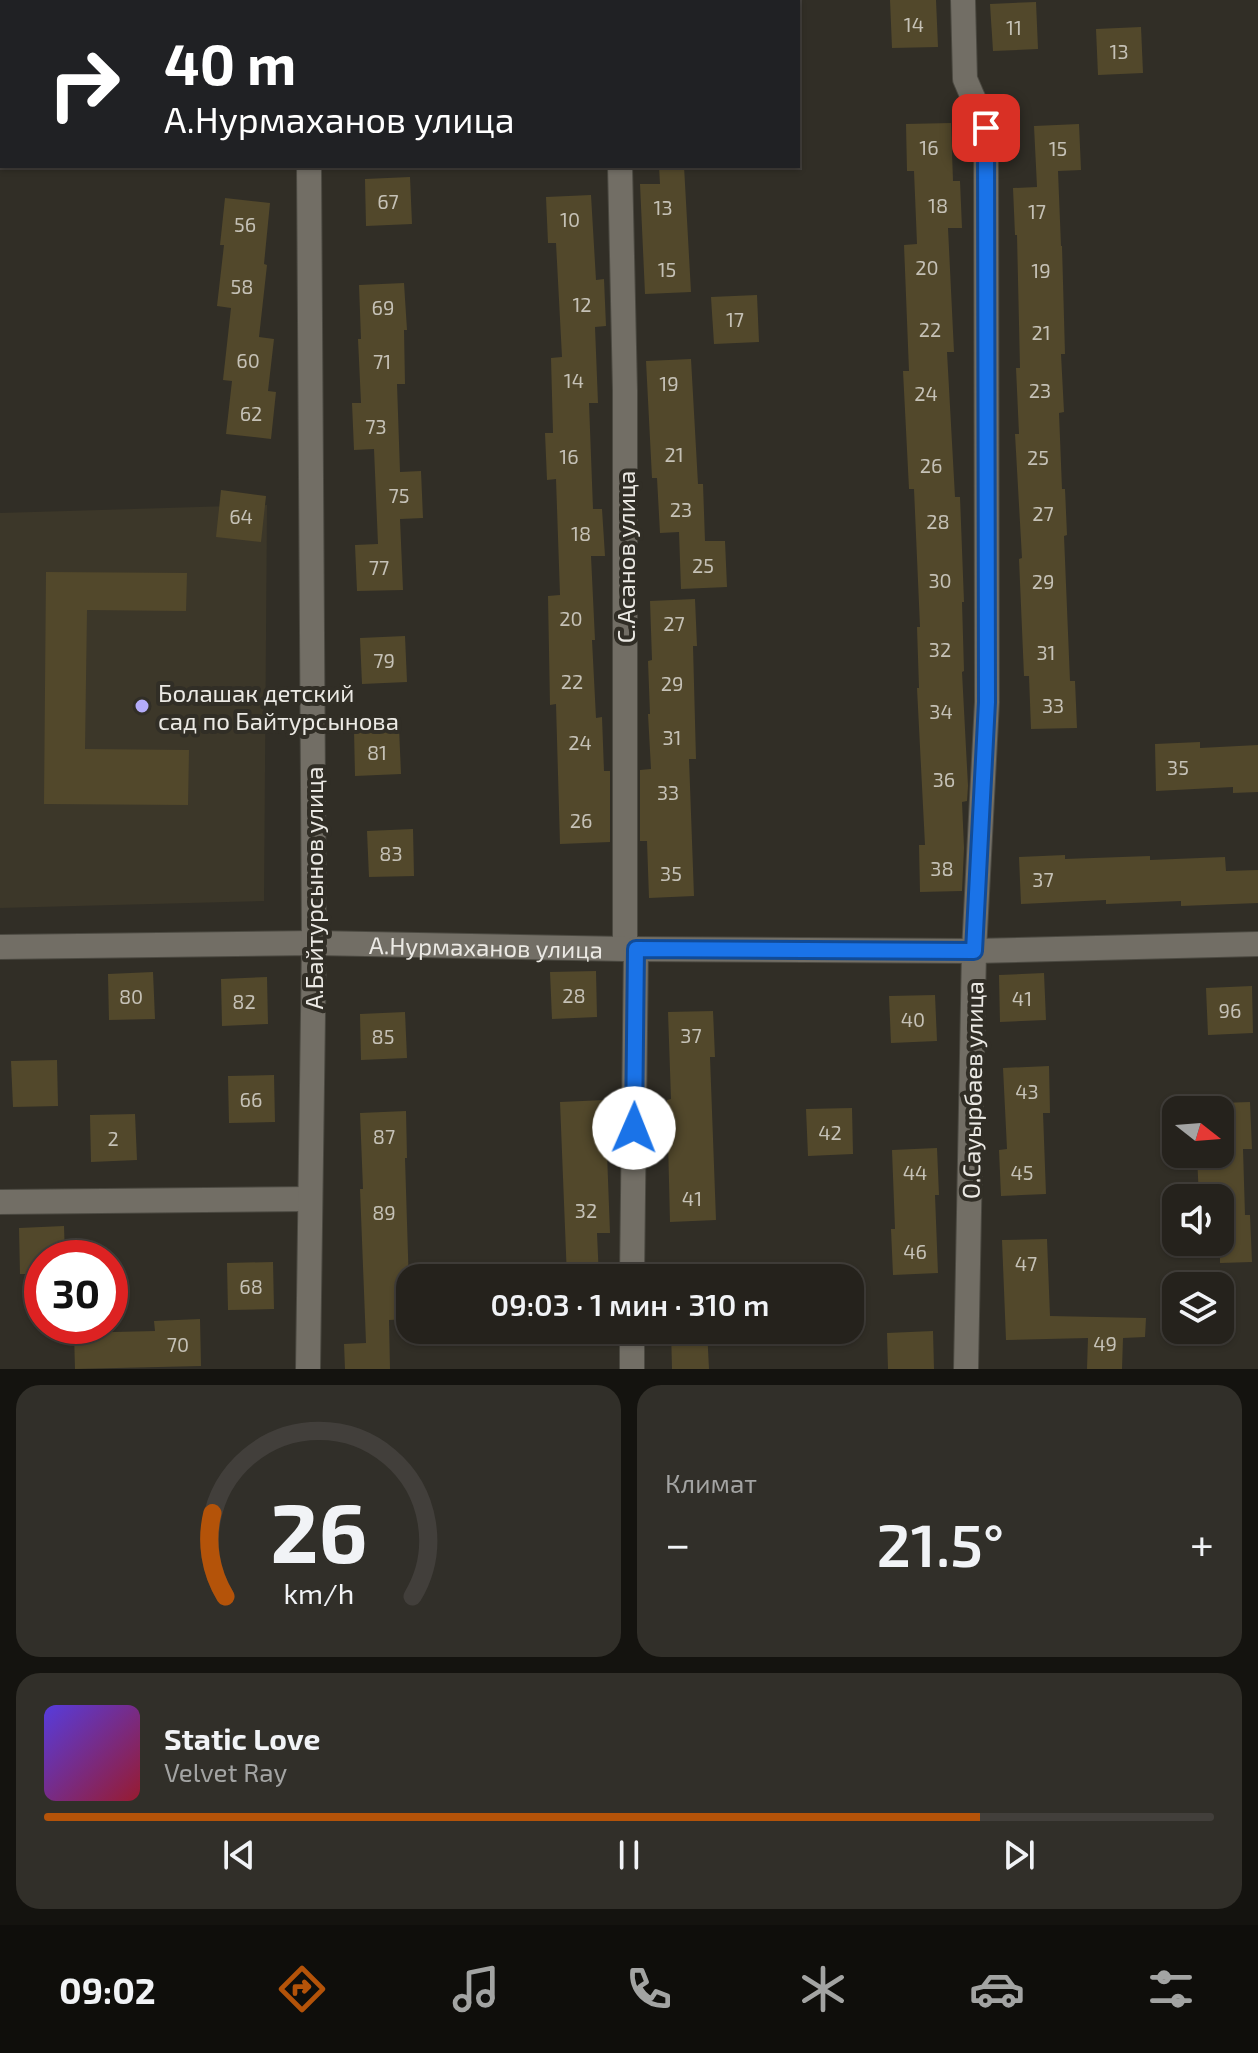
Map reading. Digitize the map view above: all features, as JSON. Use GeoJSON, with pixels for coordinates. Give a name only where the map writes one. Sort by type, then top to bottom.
{"type":"FeatureCollection","features":[{"type":"Feature","properties":{"kind":"street","name":"О.Сауырбаев улица"},"geometry":{"type":"LineString","coordinates":[[963,0],[965,79],[986,128],[987,702],[974,951],[966,1369]]}},
{"type":"Feature","properties":{"kind":"street","name":"А.Байтурсынов улица"},"geometry":{"type":"LineString","coordinates":[[308,1369],[314,943],[309,168]]}},
{"type":"Feature","properties":{"kind":"street","name":"С.Асанов улица"},"geometry":{"type":"LineString","coordinates":[[620,168],[625,391],[632,1264]]}},
{"type":"Feature","properties":{"kind":"street","name":"А.Нурмаханов улица"},"geometry":{"type":"LineString","coordinates":[[0,947],[314,943],[974,951],[1258,944]]}},
{"type":"Feature","properties":{"kind":"street"},"geometry":{"type":"LineString","coordinates":[[0,1202],[310,1199]]}},
{"type":"Feature","properties":{"kind":"street"},"geometry":{"type":"LineString","coordinates":[[632,1344],[632,1369]]}},
{"type":"Feature","properties":{"kind":"shaded area"},"geometry":{"type":"Polygon","coordinates":[[[267,505],[264,901],[0,908],[0,513],[267,505]]]}},
{"type":"Feature","properties":{"kind":"building"},"geometry":{"type":"Polygon","coordinates":[[[890,0],[936,0],[938,47],[892,48],[890,0]]]}},
{"type":"Feature","properties":{"kind":"building"},"geometry":{"type":"Polygon","coordinates":[[[1036,2],[1038,49],[993,51],[990,4],[1036,2]]]}},
{"type":"Feature","properties":{"kind":"building"},"geometry":{"type":"Polygon","coordinates":[[[1141,27],[1143,73],[1098,75],[1096,29],[1141,27]]]}},
{"type":"Feature","properties":{"kind":"building"},"geometry":{"type":"Polygon","coordinates":[[[951,123],[953,181],[960,181],[962,228],[948,228],[954,352],[947,352],[955,497],[960,497],[964,602],[962,672],[968,786],[967,801],[962,802],[962,891],[920,892],[919,845],[925,845],[917,688],[917,627],[920,627],[914,489],[909,489],[903,371],[909,371],[904,245],[917,244],[914,171],[907,171],[906,124],[951,123]]]}},
{"type":"Feature","properties":{"kind":"building"},"geometry":{"type":"Polygon","coordinates":[[[1079,124],[1081,170],[1058,171],[1065,354],[1061,354],[1064,412],[1059,413],[1067,535],[1064,536],[1070,681],[1075,681],[1077,728],[1031,729],[1029,676],[1024,676],[1019,559],[1022,558],[1015,434],[1019,434],[1016,368],[1020,368],[1013,188],[1037,187],[1034,126],[1079,124]]]}},
{"type":"Feature","properties":{"kind":"building"},"geometry":{"type":"Polygon","coordinates":[[[659,168],[684,168],[691,292],[645,294],[640,184],[660,184],[659,168]]]}},
{"type":"Feature","properties":{"kind":"building"},"geometry":{"type":"Polygon","coordinates":[[[410,177],[412,224],[366,226],[365,179],[410,177]]]}},
{"type":"Feature","properties":{"kind":"building"},"geometry":{"type":"Polygon","coordinates":[[[591,195],[596,280],[604,279],[606,326],[595,327],[598,403],[589,403],[593,509],[602,509],[605,556],[591,556],[595,640],[592,640],[596,718],[602,717],[604,771],[610,771],[610,842],[560,844],[556,704],[550,705],[548,596],[560,595],[556,479],[547,480],[545,433],[553,433],[551,358],[562,357],[556,243],[548,243],[546,197],[591,195]]]}},
{"type":"Feature","properties":{"kind":"building"},"geometry":{"type":"Polygon","coordinates":[[[225,198],[270,203],[259,337],[274,339],[268,391],[276,392],[271,439],[226,434],[232,381],[223,380],[231,308],[217,306],[224,245],[220,245],[225,198]]]}},
{"type":"Feature","properties":{"kind":"building"},"geometry":{"type":"Polygon","coordinates":[[[404,283],[407,330],[404,330],[405,384],[397,384],[400,472],[421,471],[423,518],[400,519],[403,590],[357,591],[355,545],[378,544],[374,449],[354,450],[352,403],[361,403],[359,285],[404,283]]]}},
{"type":"Feature","properties":{"kind":"building"},"geometry":{"type":"Polygon","coordinates":[[[757,295],[759,342],[714,344],[711,297],[757,295]]]}},
{"type":"Feature","properties":{"kind":"building"},"geometry":{"type":"Polygon","coordinates":[[[691,359],[698,484],[703,484],[705,541],[725,541],[727,587],[681,589],[679,532],[660,533],[657,478],[652,478],[646,361],[691,359]]]}},
{"type":"Feature","properties":{"kind":"building"},"geometry":{"type":"Polygon","coordinates":[[[221,490],[266,496],[261,542],[216,537],[221,490]]]}},
{"type":"Feature","properties":{"kind":"building"},"geometry":{"type":"Polygon","coordinates":[[[46,572],[187,573],[186,611],[87,610],[85,749],[189,750],[188,805],[44,804],[46,572]]]}},
{"type":"Feature","properties":{"kind":"building"},"geometry":{"type":"Polygon","coordinates":[[[695,599],[696,759],[689,759],[694,896],[649,898],[647,841],[640,841],[640,770],[651,769],[648,714],[648,661],[652,660],[650,601],[695,599]]]}},
{"type":"Feature","properties":{"kind":"building"},"geometry":{"type":"Polygon","coordinates":[[[405,636],[407,682],[362,684],[360,638],[405,636]]]}},
{"type":"Feature","properties":{"kind":"building"},"geometry":{"type":"Polygon","coordinates":[[[399,728],[401,774],[355,776],[354,729],[399,728]]]}},
{"type":"Feature","properties":{"kind":"building"},"geometry":{"type":"Polygon","coordinates":[[[1200,742],[1200,748],[1258,745],[1258,792],[1233,793],[1233,787],[1156,791],[1155,744],[1200,742]]]}},
{"type":"Feature","properties":{"kind":"building"},"geometry":{"type":"Polygon","coordinates":[[[413,829],[414,876],[369,877],[367,831],[413,829]]]}},
{"type":"Feature","properties":{"kind":"building"},"geometry":{"type":"Polygon","coordinates":[[[1065,855],[1065,859],[1225,857],[1226,871],[1258,870],[1258,903],[1181,906],[1181,901],[1106,904],[1106,900],[1021,904],[1019,857],[1065,855]]]}},
{"type":"Feature","properties":{"kind":"building"},"geometry":{"type":"Polygon","coordinates":[[[596,971],[597,1017],[552,1019],[550,972],[596,971]]]}},
{"type":"Feature","properties":{"kind":"building"},"geometry":{"type":"Polygon","coordinates":[[[153,972],[155,1019],[109,1020],[108,974],[153,972]]]}},
{"type":"Feature","properties":{"kind":"building"},"geometry":{"type":"Polygon","coordinates":[[[1044,973],[1046,1020],[1000,1022],[999,975],[1044,973]]]}},
{"type":"Feature","properties":{"kind":"building"},"geometry":{"type":"Polygon","coordinates":[[[267,977],[268,1024],[222,1026],[221,979],[267,977]]]}},
{"type":"Feature","properties":{"kind":"building"},"geometry":{"type":"Polygon","coordinates":[[[1252,986],[1253,1033],[1208,1035],[1206,988],[1252,986]]]}},
{"type":"Feature","properties":{"kind":"building"},"geometry":{"type":"Polygon","coordinates":[[[935,995],[937,1041],[891,1043],[889,996],[935,995]]]}},
{"type":"Feature","properties":{"kind":"building"},"geometry":{"type":"Polygon","coordinates":[[[713,1011],[715,1057],[710,1057],[716,1220],[670,1222],[668,1012],[713,1011]]]}},
{"type":"Feature","properties":{"kind":"building"},"geometry":{"type":"Polygon","coordinates":[[[405,1012],[407,1058],[361,1060],[360,1014],[405,1012]]]}},
{"type":"Feature","properties":{"kind":"building"},"geometry":{"type":"Polygon","coordinates":[[[57,1060],[58,1106],[13,1107],[11,1061],[57,1060]]]}},
{"type":"Feature","properties":{"kind":"building"},"geometry":{"type":"Polygon","coordinates":[[[1049,1066],[1050,1113],[1043,1113],[1046,1194],[1001,1196],[999,1150],[1007,1149],[1003,1068],[1049,1066]]]}},
{"type":"Feature","properties":{"kind":"building"},"geometry":{"type":"Polygon","coordinates":[[[274,1075],[275,1122],[229,1123],[228,1076],[274,1075]]]}},
{"type":"Feature","properties":{"kind":"building"},"geometry":{"type":"Polygon","coordinates":[[[605,1100],[610,1233],[597,1233],[598,1264],[566,1264],[560,1102],[605,1100]]]}},
{"type":"Feature","properties":{"kind":"building"},"geometry":{"type":"Polygon","coordinates":[[[1250,1102],[1252,1149],[1243,1149],[1245,1215],[1250,1215],[1252,1262],[1220,1263],[1220,1256],[1234,1256],[1234,1184],[1198,1184],[1198,1168],[1234,1168],[1234,1103],[1250,1102]]]}},
{"type":"Feature","properties":{"kind":"building"},"geometry":{"type":"Polygon","coordinates":[[[852,1108],[853,1154],[808,1156],[806,1109],[852,1108]]]}},
{"type":"Feature","properties":{"kind":"building"},"geometry":{"type":"Polygon","coordinates":[[[406,1111],[408,1264],[396,1264],[396,1320],[389,1320],[390,1369],[345,1369],[344,1344],[366,1343],[360,1113],[406,1111]]]}},
{"type":"Feature","properties":{"kind":"building"},"geometry":{"type":"Polygon","coordinates":[[[135,1114],[137,1160],[91,1162],[90,1115],[135,1114]]]}},
{"type":"Feature","properties":{"kind":"building"},"geometry":{"type":"Polygon","coordinates":[[[937,1148],[938,1273],[893,1275],[892,1150],[937,1148]]]}},
{"type":"Feature","properties":{"kind":"building"},"geometry":{"type":"Polygon","coordinates":[[[64,1226],[64,1240],[24,1240],[24,1274],[20,1274],[19,1228],[64,1226]]]}},
{"type":"Feature","properties":{"kind":"building"},"geometry":{"type":"Polygon","coordinates":[[[1047,1239],[1050,1316],[1146,1318],[1145,1337],[1123,1338],[1122,1369],[1087,1369],[1088,1338],[1006,1340],[1002,1240],[1047,1239]]]}},
{"type":"Feature","properties":{"kind":"building"},"geometry":{"type":"Polygon","coordinates":[[[273,1262],[274,1309],[228,1310],[227,1263],[273,1262]]]}},
{"type":"Feature","properties":{"kind":"building"},"geometry":{"type":"Polygon","coordinates":[[[200,1319],[201,1366],[75,1369],[74,1344],[128,1344],[128,1332],[155,1331],[154,1321],[200,1319]]]}},
{"type":"Feature","properties":{"kind":"building"},"geometry":{"type":"Polygon","coordinates":[[[933,1331],[934,1369],[888,1369],[887,1333],[933,1331]]]}},
{"type":"Feature","properties":{"kind":"building"},"geometry":{"type":"Polygon","coordinates":[[[671,1344],[708,1344],[709,1369],[672,1369],[671,1344]]]}},
{"type":"Feature","properties":{"kind":"place","name":"Болашак детский сад по Байтурсынова"},"geometry":{"type":"Point","coordinates":[142,706]}},
{"type":"Feature","properties":{"kind":"route"},"geometry":{"type":"LineString","coordinates":[[634,1128],[636,949],[974,951],[987,702],[986,128]]}}]}
